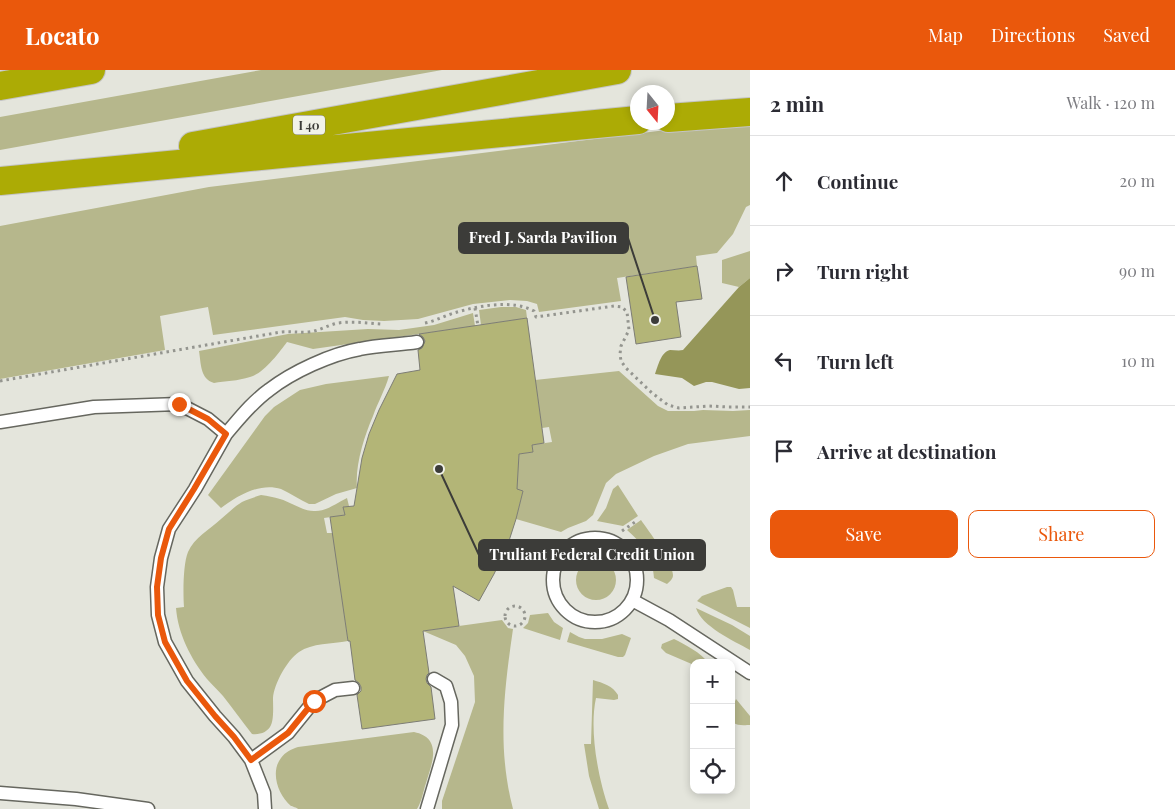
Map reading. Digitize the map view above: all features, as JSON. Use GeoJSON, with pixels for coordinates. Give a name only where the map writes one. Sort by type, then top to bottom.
{"type":"FeatureCollection","features":[{"type":"Feature","properties":{"kind":"highway"},"geometry":{"type":"LineString","coordinates":[[0,86],[91,70]]}},
{"type":"Feature","properties":{"kind":"highway","name":"I 40"},"geometry":{"type":"LineString","coordinates":[[0,181],[618,70]]}},
{"type":"Feature","properties":{"kind":"highway"},"geometry":{"type":"LineString","coordinates":[[675,117],[750,112]]}},
{"type":"Feature","properties":{"kind":"highway"},"geometry":{"type":"LineString","coordinates":[[0,181],[630,121]]}},
{"type":"Feature","properties":{"kind":"lane"},"geometry":{"type":"LineString","coordinates":[[265,809],[264,793],[251,760],[187,681],[165,642],[158,615],[157,587],[161,558],[169,529],[226,434],[268,390],[309,367],[338,354],[353,350],[417,342]]}},
{"type":"Feature","properties":{"kind":"lane"},"geometry":{"type":"LineString","coordinates":[[0,422],[94,407],[179,404],[208,419],[226,434]]}},
{"type":"Feature","properties":{"kind":"lane"},"geometry":{"type":"LineString","coordinates":[[588,539],[603,539],[617,544],[629,554],[636,567],[638,581],[632,600],[624,611],[611,619],[600,621],[586,620],[573,615],[562,605],[554,584],[554,572],[560,558],[574,544],[588,539]]}},
{"type":"Feature","properties":{"kind":"lane"},"geometry":{"type":"LineString","coordinates":[[632,600],[669,620],[750,673]]}},
{"type":"Feature","properties":{"kind":"lane"},"geometry":{"type":"LineString","coordinates":[[427,809],[452,725],[451,702],[446,686],[434,679]]}},
{"type":"Feature","properties":{"kind":"lane"},"geometry":{"type":"LineString","coordinates":[[251,760],[288,733],[314,701],[335,690],[353,688]]}},
{"type":"Feature","properties":{"kind":"lane"},"geometry":{"type":"LineString","coordinates":[[0,793],[76,799],[148,809]]}},
{"type":"Feature","properties":{"kind":"path"},"geometry":{"type":"LineString","coordinates":[[419,324],[453,313],[502,304],[526,306],[534,310],[536,317],[614,306],[622,307],[627,312],[630,330],[621,346],[621,361],[652,393],[668,405],[679,408],[709,406],[728,408],[750,407]]}},
{"type":"Feature","properties":{"kind":"path"},"geometry":{"type":"LineString","coordinates":[[475,308],[478,326]]}},
{"type":"Feature","properties":{"kind":"path"},"geometry":{"type":"LineString","coordinates":[[0,381],[290,331],[316,331],[337,323],[383,324]]}},
{"type":"Feature","properties":{"kind":"path"},"geometry":{"type":"LineString","coordinates":[[622,531],[638,520]]}},
{"type":"Feature","properties":{"kind":"path"},"geometry":{"type":"LineString","coordinates":[[512,607],[522,608],[525,614],[522,624],[510,625],[506,620],[506,611],[512,607]]}},
{"type":"Feature","properties":{"kind":"shaded area"},"geometry":{"type":"Polygon","coordinates":[[[261,70],[442,70],[0,150],[0,117],[261,70]]]}},
{"type":"Feature","properties":{"kind":"shaded area"},"geometry":{"type":"Polygon","coordinates":[[[750,121],[750,205],[746,207],[733,234],[717,253],[696,256],[697,266],[617,278],[621,301],[539,312],[537,304],[527,301],[510,300],[473,304],[418,319],[384,321],[345,317],[213,335],[208,307],[160,316],[165,350],[0,379],[0,226],[209,187],[750,121]]]}},
{"type":"Feature","properties":{"kind":"shaded area"},"geometry":{"type":"Polygon","coordinates":[[[750,251],[750,278],[739,287],[722,283],[722,260],[750,251]]]}},
{"type":"Feature","properties":{"kind":"shaded area"},"geometry":{"type":"Polygon","coordinates":[[[750,278],[750,388],[739,389],[712,382],[694,386],[682,378],[655,374],[664,353],[670,350],[683,350],[739,287],[750,278]]]}},
{"type":"Feature","properties":{"kind":"shaded area"},"geometry":{"type":"Polygon","coordinates":[[[516,307],[526,310],[527,318],[481,325],[479,310],[516,307]]]}},
{"type":"Feature","properties":{"kind":"shaded area"},"geometry":{"type":"Polygon","coordinates":[[[473,313],[475,326],[313,349],[287,342],[260,372],[241,379],[214,383],[206,378],[201,365],[199,351],[288,334],[368,329],[399,330],[434,325],[473,313]]]}},
{"type":"Feature","properties":{"kind":"shaded area"},"geometry":{"type":"Polygon","coordinates":[[[619,371],[658,406],[668,411],[750,410],[750,436],[688,444],[654,456],[616,474],[606,483],[593,515],[586,521],[561,532],[516,519],[523,491],[515,489],[519,454],[533,452],[532,445],[552,442],[549,427],[542,428],[535,380],[619,371]]]}},
{"type":"Feature","properties":{"kind":"shaded area"},"geometry":{"type":"Polygon","coordinates":[[[389,376],[363,442],[357,470],[357,488],[336,494],[315,504],[309,504],[281,489],[273,487],[249,491],[221,508],[208,495],[265,416],[274,407],[300,390],[326,384],[389,376]]]}},
{"type":"Feature","properties":{"kind":"shaded area"},"geometry":{"type":"Polygon","coordinates":[[[618,485],[638,516],[623,526],[597,521],[606,508],[613,489],[618,485]]]}},
{"type":"Feature","properties":{"kind":"shaded area"},"geometry":{"type":"Polygon","coordinates":[[[261,495],[278,498],[305,510],[314,511],[327,509],[347,498],[349,506],[343,507],[345,515],[324,518],[327,533],[333,533],[348,641],[310,647],[294,656],[286,666],[276,686],[270,727],[261,733],[252,734],[196,663],[182,637],[176,608],[184,607],[185,564],[188,552],[194,542],[239,504],[261,495]]]}},
{"type":"Feature","properties":{"kind":"shaded area"},"geometry":{"type":"Polygon","coordinates":[[[641,520],[660,547],[672,570],[672,578],[667,584],[654,578],[646,551],[627,530],[641,520]]]}},
{"type":"Feature","properties":{"kind":"shaded area"},"geometry":{"type":"Polygon","coordinates":[[[600,560],[607,563],[613,569],[616,580],[615,588],[607,597],[600,600],[592,600],[585,597],[577,588],[576,576],[579,569],[588,561],[600,560]]]}},
{"type":"Feature","properties":{"kind":"shaded area"},"geometry":{"type":"Polygon","coordinates":[[[731,587],[733,590],[737,607],[750,607],[750,628],[697,601],[702,596],[731,587]]]}},
{"type":"Feature","properties":{"kind":"shaded area"},"geometry":{"type":"Polygon","coordinates":[[[696,608],[750,636],[750,650],[711,627],[699,615],[696,608]]]}},
{"type":"Feature","properties":{"kind":"shaded area"},"geometry":{"type":"Polygon","coordinates":[[[548,613],[554,622],[563,628],[560,640],[523,628],[528,623],[530,615],[548,613]]]}},
{"type":"Feature","properties":{"kind":"shaded area"},"geometry":{"type":"Polygon","coordinates":[[[502,620],[508,628],[513,629],[505,697],[504,742],[505,764],[513,809],[442,809],[442,801],[475,702],[474,676],[465,656],[456,645],[423,631],[502,620]]]}},
{"type":"Feature","properties":{"kind":"shaded area"},"geometry":{"type":"Polygon","coordinates":[[[570,632],[585,639],[602,639],[622,634],[631,638],[625,655],[618,657],[567,642],[570,632]]]}},
{"type":"Feature","properties":{"kind":"shaded area"},"geometry":{"type":"Polygon","coordinates":[[[674,639],[688,646],[705,659],[690,659],[690,663],[666,653],[661,648],[662,644],[674,639]]]}},
{"type":"Feature","properties":{"kind":"shaded area"},"geometry":{"type":"Polygon","coordinates":[[[593,680],[611,687],[618,695],[618,699],[614,700],[596,698],[594,711],[596,754],[601,783],[609,809],[599,809],[589,776],[584,744],[591,744],[593,680]]]}},
{"type":"Feature","properties":{"kind":"shaded area"},"geometry":{"type":"Polygon","coordinates":[[[736,699],[750,716],[750,725],[735,724],[736,699]]]}},
{"type":"Feature","properties":{"kind":"shaded area"},"geometry":{"type":"Polygon","coordinates":[[[414,732],[423,735],[429,740],[433,752],[431,767],[417,809],[298,809],[286,801],[279,790],[276,776],[278,764],[284,754],[293,749],[414,732]]]}},
{"type":"Feature","properties":{"kind":"building"},"geometry":{"type":"Polygon","coordinates":[[[697,266],[702,299],[676,302],[681,337],[636,344],[626,277],[697,266]]]}},
{"type":"Feature","properties":{"kind":"building"},"geometry":{"type":"Polygon","coordinates":[[[527,318],[544,443],[532,445],[533,452],[519,454],[517,489],[523,491],[507,547],[479,601],[453,586],[459,626],[423,631],[429,673],[426,679],[431,687],[435,719],[362,729],[357,695],[361,691],[361,687],[355,680],[330,517],[345,515],[343,507],[354,506],[362,458],[379,410],[397,374],[420,370],[418,350],[422,348],[425,341],[419,334],[527,318]]]}},
{"type":"Feature","properties":{"kind":"place","name":"Fred J. Sarda Pavilion"},"geometry":{"type":"Point","coordinates":[655,320]}},
{"type":"Feature","properties":{"kind":"place","name":"Truliant Federal Credit Union"},"geometry":{"type":"Point","coordinates":[439,469]}},
{"type":"Feature","properties":{"kind":"route"},"geometry":{"type":"LineString","coordinates":[[179,404],[208,419],[226,434],[169,529],[161,558],[157,587],[158,615],[165,642],[187,681],[251,760],[288,733],[314,701]]}}]}
